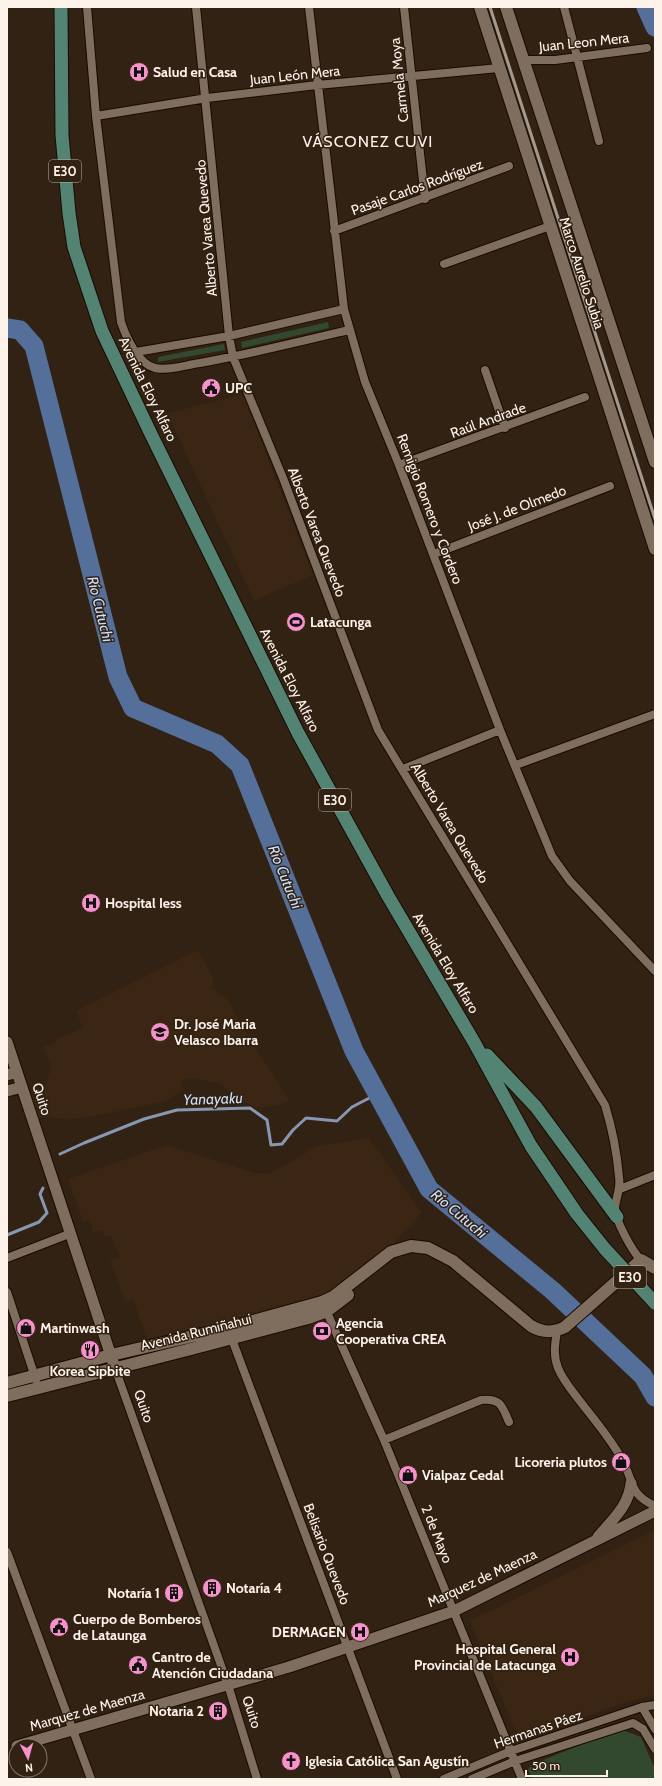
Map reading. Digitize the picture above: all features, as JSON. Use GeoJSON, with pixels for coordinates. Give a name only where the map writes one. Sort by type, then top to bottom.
{"type":"FeatureCollection","features":[{"type":"Feature","properties":{"kind":"main road","name":"Avenida Eloy Alfaro"},"geometry":{"type":"LineString","coordinates":[[61,7],[62,135],[69,213],[74,247],[102,331],[298,733],[388,896],[474,1042],[531,1146],[577,1214],[605,1249],[655,1303]]}},
{"type":"Feature","properties":{"kind":"main road","name":"Marco Aurelio Subia"},"geometry":{"type":"LineString","coordinates":[[480,7],[655,549]]}},
{"type":"Feature","properties":{"kind":"main road","name":"Marco Aurelio Subia"},"geometry":{"type":"LineString","coordinates":[[506,7],[655,462]]}},
{"type":"Feature","properties":{"kind":"main road"},"geometry":{"type":"LineString","coordinates":[[474,1042],[536,1107],[617,1217]]}},
{"type":"Feature","properties":{"kind":"main road","name":"Avenida Rumiñahui"},"geometry":{"type":"LineString","coordinates":[[7,1396],[191,1350],[230,1334],[324,1306],[333,1297],[391,1252],[400,1248],[411,1246],[428,1248],[453,1261],[531,1326],[542,1331],[557,1331]]}},
{"type":"Feature","properties":{"kind":"main road"},"geometry":{"type":"LineString","coordinates":[[557,1331],[565,1327],[640,1260],[655,1268]]}},
{"type":"Feature","properties":{"kind":"main road","name":"Avenida Rumiñahui"},"geometry":{"type":"LineString","coordinates":[[7,1383],[111,1355],[188,1337],[230,1334]]}},
{"type":"Feature","properties":{"kind":"main road"},"geometry":{"type":"LineString","coordinates":[[188,1337],[191,1350]]}},
{"type":"Feature","properties":{"kind":"main road"},"geometry":{"type":"LineString","coordinates":[[168,1342],[172,1354]]}},
{"type":"Feature","properties":{"kind":"street"},"geometry":{"type":"LineString","coordinates":[[87,7],[96,116],[121,322],[124,333],[136,352],[143,360],[153,367],[166,369],[234,357],[349,330]]}},
{"type":"Feature","properties":{"kind":"street","name":"Alberto Varea Quevedo"},"geometry":{"type":"LineString","coordinates":[[196,7],[207,98],[229,336],[234,357],[283,478],[378,730],[605,1105],[613,1137],[620,1178],[620,1189],[616,1203],[617,1217],[640,1260]]}},
{"type":"Feature","properties":{"kind":"street","name":"Remigio Romero y Cordero"},"geometry":{"type":"LineString","coordinates":[[309,7],[344,309],[365,382],[434,554],[500,730],[516,765],[552,856],[570,881],[655,971]]}},
{"type":"Feature","properties":{"kind":"street","name":"Carmela Moya"},"geometry":{"type":"LineString","coordinates":[[404,7],[425,199]]}},
{"type":"Feature","properties":{"kind":"street"},"geometry":{"type":"LineString","coordinates":[[564,7],[599,141]]}},
{"type":"Feature","properties":{"kind":"street","name":"Juan Leon Mera"},"geometry":{"type":"LineString","coordinates":[[523,60],[555,60],[647,48]]}},
{"type":"Feature","properties":{"kind":"street","name":"Juan León Mera"},"geometry":{"type":"LineString","coordinates":[[96,116],[207,98],[317,85],[499,68]]}},
{"type":"Feature","properties":{"kind":"street","name":"Pasaje Carlos Rodríguez"},"geometry":{"type":"LineString","coordinates":[[334,231],[425,199],[509,166]]}},
{"type":"Feature","properties":{"kind":"street"},"geometry":{"type":"LineString","coordinates":[[444,264],[550,226]]}},
{"type":"Feature","properties":{"kind":"street"},"geometry":{"type":"LineString","coordinates":[[136,352],[229,336],[344,309]]}},
{"type":"Feature","properties":{"kind":"street"},"geometry":{"type":"LineString","coordinates":[[484,370],[505,428]]}},
{"type":"Feature","properties":{"kind":"street","name":"Raúl Andrade"},"geometry":{"type":"LineString","coordinates":[[399,465],[505,428],[585,397]]}},
{"type":"Feature","properties":{"kind":"street","name":"José J. de Olmedo"},"geometry":{"type":"LineString","coordinates":[[434,554],[610,486]]}},
{"type":"Feature","properties":{"kind":"street"},"geometry":{"type":"LineString","coordinates":[[516,765],[655,714]]}},
{"type":"Feature","properties":{"kind":"street"},"geometry":{"type":"LineString","coordinates":[[403,769],[500,730]]}},
{"type":"Feature","properties":{"kind":"street","name":"Quito"},"geometry":{"type":"LineString","coordinates":[[7,1042],[12,1073],[22,1087],[115,1368],[228,1685],[257,1779]]}},
{"type":"Feature","properties":{"kind":"street"},"geometry":{"type":"LineString","coordinates":[[7,1092],[22,1087]]}},
{"type":"Feature","properties":{"kind":"street"},"geometry":{"type":"LineString","coordinates":[[620,1189],[655,1176]]}},
{"type":"Feature","properties":{"kind":"street"},"geometry":{"type":"LineString","coordinates":[[7,1258],[70,1234]]}},
{"type":"Feature","properties":{"kind":"street"},"geometry":{"type":"LineString","coordinates":[[7,1292],[39,1387]]}},
{"type":"Feature","properties":{"kind":"street","name":"2 de Mayo"},"geometry":{"type":"LineString","coordinates":[[324,1306],[384,1440],[522,1779]]}},
{"type":"Feature","properties":{"kind":"street"},"geometry":{"type":"LineString","coordinates":[[557,1331],[554,1348],[555,1360],[558,1369],[564,1380],[620,1456],[628,1470],[630,1483],[628,1499],[597,1539]]}},
{"type":"Feature","properties":{"kind":"street","name":"Belisario Quevedo"},"geometry":{"type":"LineString","coordinates":[[230,1334],[397,1779]]}},
{"type":"Feature","properties":{"kind":"street"},"geometry":{"type":"LineString","coordinates":[[384,1440],[481,1400],[490,1399],[497,1401],[503,1408],[509,1422]]}},
{"type":"Feature","properties":{"kind":"street"},"geometry":{"type":"LineString","coordinates":[[630,1483],[641,1499],[655,1506]]}},
{"type":"Feature","properties":{"kind":"street","name":"Marquez de Maenza"},"geometry":{"type":"LineString","coordinates":[[42,1738],[228,1685],[348,1647],[454,1611],[655,1511]]}},
{"type":"Feature","properties":{"kind":"street"},"geometry":{"type":"LineString","coordinates":[[7,1552],[90,1779]]}},
{"type":"Feature","properties":{"kind":"street","name":"Hermanas Páez"},"geometry":{"type":"LineString","coordinates":[[444,1779],[511,1751],[642,1707],[655,1706]]}},
{"type":"Feature","properties":{"kind":"street"},"geometry":{"type":"LineString","coordinates":[[642,1707],[655,1728]]}},
{"type":"Feature","properties":{"kind":"street","name":"Hermanas Páez"},"geometry":{"type":"LineString","coordinates":[[472,1779],[515,1761],[633,1723],[643,1729],[655,1749]]}},
{"type":"Feature","properties":{"kind":"shaded area"},"geometry":{"type":"Polygon","coordinates":[[[243,394],[313,575],[254,601],[167,413],[243,394]]]}},
{"type":"Feature","properties":{"kind":"shaded area","name":"Dr. José Maria Velasco Ibarra"},"geometry":{"type":"Polygon","coordinates":[[[198,950],[213,978],[212,988],[228,1000],[248,1036],[290,1101],[278,1105],[256,1108],[231,1093],[219,1083],[188,1078],[181,1082],[184,1090],[166,1101],[96,1116],[73,1119],[35,1117],[30,1103],[43,1096],[51,1066],[43,1047],[83,1028],[76,1011],[198,950]]]}},
{"type":"Feature","properties":{"kind":"shaded area"},"geometry":{"type":"Polygon","coordinates":[[[369,1138],[422,1213],[392,1245],[330,1295],[303,1303],[147,1340],[133,1299],[125,1302],[110,1261],[120,1257],[111,1236],[105,1237],[102,1230],[93,1233],[90,1221],[83,1222],[68,1179],[166,1145],[256,1173],[269,1173],[317,1146],[369,1138]]]}},
{"type":"Feature","properties":{"kind":"shaded area","name":"Hospital General Provincial de Latacunga"},"geometry":{"type":"Polygon","coordinates":[[[655,1530],[655,1695],[618,1705],[540,1733],[529,1736],[519,1734],[514,1728],[469,1619],[488,1612],[655,1530]]]}},
{"type":"Feature","properties":{"kind":"green space"},"geometry":{"type":"Polygon","coordinates":[[[328,322],[329,328],[242,348],[241,342],[328,322]]]}},
{"type":"Feature","properties":{"kind":"green space"},"geometry":{"type":"Polygon","coordinates":[[[224,344],[225,350],[158,362],[158,357],[224,344]]]}},
{"type":"Feature","properties":{"kind":"green space"},"geometry":{"type":"Polygon","coordinates":[[[620,1729],[641,1737],[655,1769],[655,1779],[532,1779],[528,1769],[533,1764],[620,1729]]]}},
{"type":"Feature","properties":{"kind":"waterway"},"geometry":{"type":"LineString","coordinates":[[646,7],[655,27]]}},
{"type":"Feature","properties":{"kind":"waterway","name":"Río Cutuchi"},"geometry":{"type":"LineString","coordinates":[[7,328],[20,330],[34,346],[118,677],[133,708],[217,744],[240,765],[354,1051],[429,1189],[553,1291],[643,1376],[655,1397]]}},
{"type":"Feature","properties":{"kind":"waterway","name":"Yanayaku"},"geometry":{"type":"LineString","coordinates":[[60,1154],[144,1119],[177,1110],[250,1108],[267,1120],[271,1145],[282,1144],[293,1130],[306,1118],[337,1121],[352,1107],[377,1094]]}},
{"type":"Feature","properties":{"kind":"waterway","name":"Yanayaku"},"geometry":{"type":"LineString","coordinates":[[7,1235],[39,1222],[47,1213],[40,1194],[43,1188]]}},
{"type":"Feature","properties":{"kind":"railway"},"geometry":{"type":"LineString","coordinates":[[490,7],[655,519]]}},
{"type":"Feature","properties":{"kind":"place","name":"Salud en Casa"},"geometry":{"type":"Point","coordinates":[139,72]}},
{"type":"Feature","properties":{"kind":"place","name":"UPC"},"geometry":{"type":"Point","coordinates":[211,388]}},
{"type":"Feature","properties":{"kind":"place","name":"Latacunga"},"geometry":{"type":"Point","coordinates":[296,622]}},
{"type":"Feature","properties":{"kind":"place","name":"Hospital Iess"},"geometry":{"type":"Point","coordinates":[91,903]}},
{"type":"Feature","properties":{"kind":"place","name":"Dr. José Maria Velasco Ibarra"},"geometry":{"type":"Point","coordinates":[160,1032]}},
{"type":"Feature","properties":{"kind":"place","name":"Martinwash"},"geometry":{"type":"Point","coordinates":[26,1328]}},
{"type":"Feature","properties":{"kind":"place","name":"Agencia Cooperativa CREA"},"geometry":{"type":"Point","coordinates":[322,1331]}},
{"type":"Feature","properties":{"kind":"place","name":"Korea Sipbite"},"geometry":{"type":"Point","coordinates":[90,1350]}},
{"type":"Feature","properties":{"kind":"place","name":"Licoreria plutos"},"geometry":{"type":"Point","coordinates":[621,1462]}},
{"type":"Feature","properties":{"kind":"place","name":"Vialpaz Cedal"},"geometry":{"type":"Point","coordinates":[408,1475]}},
{"type":"Feature","properties":{"kind":"place","name":"Notaría 4"},"geometry":{"type":"Point","coordinates":[212,1588]}},
{"type":"Feature","properties":{"kind":"place","name":"Notaría 1"},"geometry":{"type":"Point","coordinates":[174,1593]}},
{"type":"Feature","properties":{"kind":"place","name":"Cuerpo de Bomberos de Lataunga"},"geometry":{"type":"Point","coordinates":[59,1627]}},
{"type":"Feature","properties":{"kind":"place","name":"DERMAGEN"},"geometry":{"type":"Point","coordinates":[360,1632]}},
{"type":"Feature","properties":{"kind":"place","name":"Hospital General Provincial de Latacunga"},"geometry":{"type":"Point","coordinates":[570,1657]}},
{"type":"Feature","properties":{"kind":"place","name":"Cantro de Atención Ciudadana"},"geometry":{"type":"Point","coordinates":[138,1665]}},
{"type":"Feature","properties":{"kind":"place","name":"Notaria 2"},"geometry":{"type":"Point","coordinates":[218,1711]}},
{"type":"Feature","properties":{"kind":"place","name":"Iglesia Católica San Agustín"},"geometry":{"type":"Point","coordinates":[291,1761]}},
{"type":"Feature","properties":{"kind":"district","name":"VÁSCONEZ CUVI"},"geometry":{"type":"Point","coordinates":[368,141]}}]}
